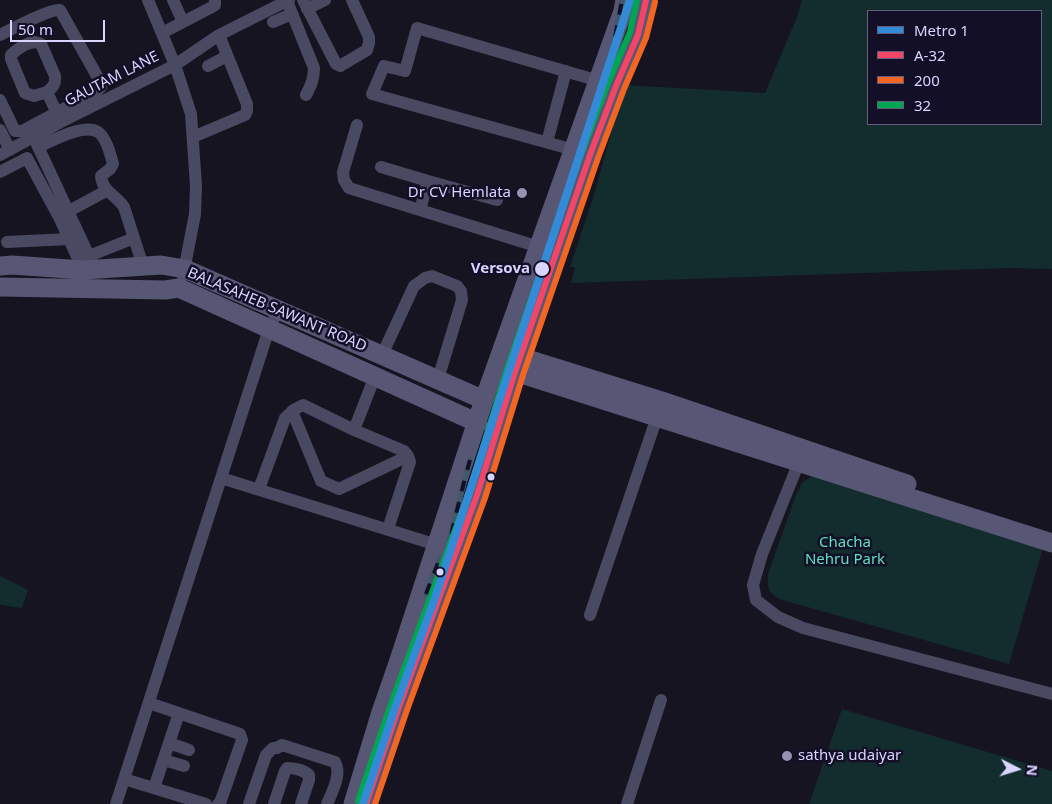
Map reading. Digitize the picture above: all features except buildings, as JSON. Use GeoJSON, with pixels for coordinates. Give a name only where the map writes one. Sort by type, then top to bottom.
{"type":"FeatureCollection","features":[{"type":"Feature","properties":{"kind":"main road"},"geometry":{"type":"LineString","coordinates":[[353,804],[381,712],[478,423],[484,400],[626,0]]}},
{"type":"Feature","properties":{"kind":"main road"},"geometry":{"type":"LineString","coordinates":[[366,804],[399,707],[477,495],[518,365],[593,146],[638,35],[646,0]]}},
{"type":"Feature","properties":{"kind":"main road","name":"BALASAHEB SAWANT ROAD"},"geometry":{"type":"LineString","coordinates":[[6,266],[161,266],[185,269],[484,400]]}},
{"type":"Feature","properties":{"kind":"main road","name":"BALASAHEB SAWANT ROAD"},"geometry":{"type":"LineString","coordinates":[[0,287],[164,290],[179,288],[478,423]]}},
{"type":"Feature","properties":{"kind":"main road"},"geometry":{"type":"LineString","coordinates":[[518,365],[801,456],[1052,543]]}},
{"type":"Feature","properties":{"kind":"main road"},"geometry":{"type":"LineString","coordinates":[[801,456],[1052,531]]}},
{"type":"Feature","properties":{"kind":"main road"},"geometry":{"type":"LineString","coordinates":[[429,570],[448,576]]}},
{"type":"Feature","properties":{"kind":"street"},"geometry":{"type":"LineString","coordinates":[[148,0],[175,65],[192,114],[196,186],[195,214],[185,269],[179,288]]}},
{"type":"Feature","properties":{"kind":"street"},"geometry":{"type":"LineString","coordinates":[[172,0],[183,22]]}},
{"type":"Feature","properties":{"kind":"street"},"geometry":{"type":"LineString","coordinates":[[162,33],[212,7],[215,4],[215,0]]}},
{"type":"Feature","properties":{"kind":"street"},"geometry":{"type":"LineString","coordinates":[[288,0],[314,68],[314,76],[306,94]]}},
{"type":"Feature","properties":{"kind":"street","name":"GAUTAM LANE"},"geometry":{"type":"LineString","coordinates":[[7,147],[36,142],[59,117],[175,65],[219,35],[288,0]]}},
{"type":"Feature","properties":{"kind":"street"},"geometry":{"type":"LineString","coordinates":[[325,0],[305,4],[336,64],[340,66],[367,50],[370,43],[352,0]]}},
{"type":"Feature","properties":{"kind":"street"},"geometry":{"type":"LineString","coordinates":[[0,35],[55,9],[60,10],[101,83],[101,87],[97,91],[59,117],[22,131],[15,131],[0,100]]}},
{"type":"Feature","properties":{"kind":"street"},"geometry":{"type":"LineString","coordinates":[[273,22],[292,14]]}},
{"type":"Feature","properties":{"kind":"street"},"geometry":{"type":"LineString","coordinates":[[19,26],[26,44]]}},
{"type":"Feature","properties":{"kind":"street"},"geometry":{"type":"LineString","coordinates":[[574,150],[372,94],[384,66],[404,71],[417,28],[598,81]]}},
{"type":"Feature","properties":{"kind":"street"},"geometry":{"type":"LineString","coordinates":[[193,137],[244,115],[247,111],[247,104],[219,35]]}},
{"type":"Feature","properties":{"kind":"street"},"geometry":{"type":"LineString","coordinates":[[38,42],[42,44],[56,81],[54,86],[47,92],[34,96],[25,93],[10,54],[26,44],[38,42]]}},
{"type":"Feature","properties":{"kind":"street"},"geometry":{"type":"LineString","coordinates":[[208,66],[227,56]]}},
{"type":"Feature","properties":{"kind":"street"},"geometry":{"type":"LineString","coordinates":[[546,142],[566,71]]}},
{"type":"Feature","properties":{"kind":"street"},"geometry":{"type":"LineString","coordinates":[[47,92],[59,117]]}},
{"type":"Feature","properties":{"kind":"street"},"geometry":{"type":"LineString","coordinates":[[357,125],[343,172],[344,180],[349,188],[539,247]]}},
{"type":"Feature","properties":{"kind":"street"},"geometry":{"type":"LineString","coordinates":[[0,130],[7,147],[27,158],[69,239],[89,265]]}},
{"type":"Feature","properties":{"kind":"street"},"geometry":{"type":"LineString","coordinates":[[89,265],[69,211],[36,142],[94,130],[99,132],[104,138],[113,164],[101,179],[106,191],[124,206],[142,266]]}},
{"type":"Feature","properties":{"kind":"street"},"geometry":{"type":"LineString","coordinates":[[0,172],[27,158]]}},
{"type":"Feature","properties":{"kind":"street"},"geometry":{"type":"LineString","coordinates":[[381,167],[497,200]]}},
{"type":"Feature","properties":{"kind":"street"},"geometry":{"type":"LineString","coordinates":[[420,210],[428,181]]}},
{"type":"Feature","properties":{"kind":"street"},"geometry":{"type":"LineString","coordinates":[[69,211],[106,191]]}},
{"type":"Feature","properties":{"kind":"street"},"geometry":{"type":"LineString","coordinates":[[89,265],[134,238]]}},
{"type":"Feature","properties":{"kind":"street"},"geometry":{"type":"LineString","coordinates":[[6,266],[4,241],[69,239]]}},
{"type":"Feature","properties":{"kind":"street"},"geometry":{"type":"LineString","coordinates":[[382,355],[414,286],[425,278],[432,276],[457,286],[461,292],[462,300],[438,380]]}},
{"type":"Feature","properties":{"kind":"street"},"geometry":{"type":"LineString","coordinates":[[116,804],[269,329],[278,310]]}},
{"type":"Feature","properties":{"kind":"street"},"geometry":{"type":"LineString","coordinates":[[354,430],[374,376]]}},
{"type":"Feature","properties":{"kind":"street"},"geometry":{"type":"LineString","coordinates":[[259,489],[285,418],[292,411],[303,405],[354,430],[404,451],[408,456],[410,462],[388,529]]}},
{"type":"Feature","properties":{"kind":"street"},"geometry":{"type":"LineString","coordinates":[[590,615],[659,409]]}},
{"type":"Feature","properties":{"kind":"street"},"geometry":{"type":"LineString","coordinates":[[292,411],[321,481],[339,489],[408,456]]}},
{"type":"Feature","properties":{"kind":"street"},"geometry":{"type":"LineString","coordinates":[[801,456],[762,554],[753,585],[756,600],[778,617],[803,628],[1052,694]]}},
{"type":"Feature","properties":{"kind":"street"},"geometry":{"type":"LineString","coordinates":[[221,478],[437,545]]}},
{"type":"Feature","properties":{"kind":"street"},"geometry":{"type":"LineString","coordinates":[[627,804],[661,700]]}},
{"type":"Feature","properties":{"kind":"street"},"geometry":{"type":"LineString","coordinates":[[149,703],[240,734],[242,740],[220,803],[218,804]]}},
{"type":"Feature","properties":{"kind":"street"},"geometry":{"type":"LineString","coordinates":[[154,788],[179,713]]}},
{"type":"Feature","properties":{"kind":"street"},"geometry":{"type":"LineString","coordinates":[[169,743],[188,750]]}},
{"type":"Feature","properties":{"kind":"street"},"geometry":{"type":"LineString","coordinates":[[250,804],[266,754],[272,748],[282,745],[336,762],[338,772],[327,804]]}},
{"type":"Feature","properties":{"kind":"street"},"geometry":{"type":"LineString","coordinates":[[164,760],[184,766]]}},
{"type":"Feature","properties":{"kind":"street"},"geometry":{"type":"LineString","coordinates":[[274,804],[285,771],[287,768],[291,768],[306,772],[309,775],[301,804]]}},
{"type":"Feature","properties":{"kind":"street"},"geometry":{"type":"LineString","coordinates":[[124,779],[206,804]]}},
{"type":"Feature","properties":{"kind":"green space"},"geometry":{"type":"Polygon","coordinates":[[[802,0],[1052,0],[1052,269],[1010,268],[571,283],[575,267],[570,267],[594,195],[624,85],[765,93],[797,17],[802,0]]]}},
{"type":"Feature","properties":{"kind":"green space","name":"Chacha Nehru Park"},"geometry":{"type":"Polygon","coordinates":[[[813,475],[1043,548],[1009,664],[779,599],[772,594],[768,586],[768,574],[796,495],[802,483],[813,475]]]}},
{"type":"Feature","properties":{"kind":"green space"},"geometry":{"type":"Polygon","coordinates":[[[0,576],[28,590],[22,608],[0,605],[0,576]]]}},
{"type":"Feature","properties":{"kind":"green space"},"geometry":{"type":"Polygon","coordinates":[[[842,709],[1052,771],[1052,804],[809,804],[842,709]]]}},
{"type":"Feature","properties":{"kind":"railway"},"geometry":{"type":"LineString","coordinates":[[605,79],[622,0]]}},
{"type":"Feature","properties":{"kind":"railway"},"geometry":{"type":"LineString","coordinates":[[435,598],[470,460]]}},
{"type":"Feature","properties":{"kind":"railway"},"geometry":{"type":"LineString","coordinates":[[467,496],[479,463]]}},
{"type":"Feature","properties":{"kind":"railway"},"geometry":{"type":"LineString","coordinates":[[426,594],[440,558]]}},
{"type":"Feature","properties":{"kind":"metro line","name":"1"},"geometry":{"type":"LineString","coordinates":[[363,804],[435,598],[630,0]]}},
{"type":"Feature","properties":{"kind":"transit line","name":"32"},"geometry":{"type":"LineString","coordinates":[[358,801],[391,704],[469,492],[507,369],[582,152],[630,32],[637,0]]}},
{"type":"Feature","properties":{"kind":"transit line","name":"A-32"},"geometry":{"type":"LineString","coordinates":[[366,804],[399,707],[477,495],[515,372],[590,155],[638,35],[646,0]]}},
{"type":"Feature","properties":{"kind":"transit line","name":"200"},"geometry":{"type":"LineString","coordinates":[[375,804],[407,710],[485,498],[523,375],[598,158],[646,38],[655,2]]}},
{"type":"Feature","properties":{"kind":"place","name":"Dr CV Hemlata"},"geometry":{"type":"Point","coordinates":[522,193]}},
{"type":"Feature","properties":{"kind":"place","name":"Versova"},"geometry":{"type":"Point","coordinates":[542,269]}},
{"type":"Feature","properties":{"kind":"place","name":"sathya udaiyar"},"geometry":{"type":"Point","coordinates":[787,756]}}]}
